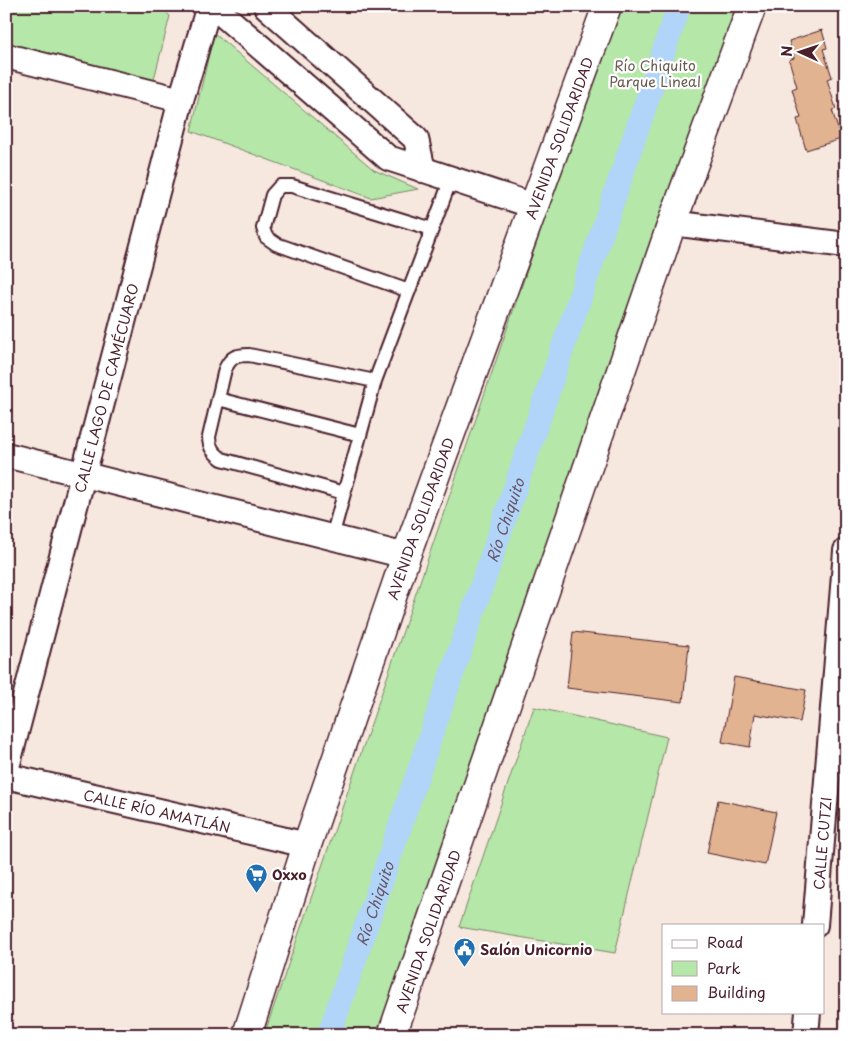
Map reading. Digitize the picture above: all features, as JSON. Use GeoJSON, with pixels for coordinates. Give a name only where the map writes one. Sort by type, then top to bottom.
{"type":"FeatureCollection","features":[{"type":"Feature","properties":{"kind":"main road","name":"AVENIDA SOLIDARIDAD"},"geometry":{"type":"LineString","coordinates":[[246,1035],[406,556],[608,6]]}},
{"type":"Feature","properties":{"kind":"main road","name":"AVENIDA SOLIDARIDAD"},"geometry":{"type":"LineString","coordinates":[[392,1035],[672,223],[752,6]]}},
{"type":"Feature","properties":{"kind":"street","name":"CALLE LAGO DE CAMÉCUARO"},"geometry":{"type":"LineString","coordinates":[[6,771],[181,100],[211,6]]}},
{"type":"Feature","properties":{"kind":"street"},"geometry":{"type":"LineString","coordinates":[[211,6],[388,158],[534,206]]}},
{"type":"Feature","properties":{"kind":"street"},"geometry":{"type":"LineString","coordinates":[[266,6],[416,139],[423,170]]}},
{"type":"Feature","properties":{"kind":"street"},"geometry":{"type":"LineString","coordinates":[[6,56],[181,100]]}},
{"type":"Feature","properties":{"kind":"street"},"geometry":{"type":"LineString","coordinates":[[672,223],[846,244]]}},
{"type":"Feature","properties":{"kind":"street"},"geometry":{"type":"LineString","coordinates":[[6,455],[406,556]]}},
{"type":"Feature","properties":{"kind":"street","name":"CALLE CUTZI"},"geometry":{"type":"LineString","coordinates":[[815,924],[836,799],[846,551]]}},
{"type":"Feature","properties":{"kind":"street","name":"CALLE RÍO AMATLÁN"},"geometry":{"type":"LineString","coordinates":[[6,776],[308,845]]}},
{"type":"Feature","properties":{"kind":"street"},"geometry":{"type":"LineString","coordinates":[[806,1035],[808,1014]]}},
{"type":"Feature","properties":{"kind":"lane"},"geometry":{"type":"LineString","coordinates":[[332,537],[375,381],[451,179]]}},
{"type":"Feature","properties":{"kind":"lane"},"geometry":{"type":"LineString","coordinates":[[409,290],[276,244],[266,237],[263,228],[272,195],[280,186],[292,186],[432,229]]}},
{"type":"Feature","properties":{"kind":"lane"},"geometry":{"type":"LineString","coordinates":[[344,493],[222,459],[213,452],[209,444],[209,437],[225,369],[230,360],[239,355],[249,355],[375,381]]}},
{"type":"Feature","properties":{"kind":"lane"},"geometry":{"type":"LineString","coordinates":[[218,399],[360,434]]}},
{"type":"Feature","properties":{"kind":"green space"},"geometry":{"type":"Polygon","coordinates":[[[6,6],[160,6],[170,16],[151,91],[6,51],[6,6]]]}},
{"type":"Feature","properties":{"kind":"green space","name":"Río Chiquito Parque Lineal"},"geometry":{"type":"Polygon","coordinates":[[[618,6],[738,6],[378,1035],[264,1035],[618,6]]]}},
{"type":"Feature","properties":{"kind":"green space"},"geometry":{"type":"Polygon","coordinates":[[[214,33],[374,170],[418,189],[371,198],[191,131],[214,33]]]}},
{"type":"Feature","properties":{"kind":"green space"},"geometry":{"type":"Polygon","coordinates":[[[534,707],[667,737],[615,953],[459,927],[534,707]]]}},
{"type":"Feature","properties":{"kind":"building"},"geometry":{"type":"Polygon","coordinates":[[[822,30],[827,48],[823,49],[832,77],[827,79],[836,109],[832,110],[841,139],[806,150],[797,119],[801,118],[792,89],[797,87],[789,60],[794,58],[789,41],[822,30]]]}},
{"type":"Feature","properties":{"kind":"building"},"geometry":{"type":"Polygon","coordinates":[[[573,632],[689,645],[683,702],[567,688],[573,632]]]}},
{"type":"Feature","properties":{"kind":"building"},"geometry":{"type":"Polygon","coordinates":[[[734,677],[806,690],[800,722],[755,714],[750,747],[722,742],[734,677]]]}},
{"type":"Feature","properties":{"kind":"building"},"geometry":{"type":"Polygon","coordinates":[[[718,800],[776,812],[765,865],[707,853],[718,800]]]}},
{"type":"Feature","properties":{"kind":"building"},"geometry":{"type":"Polygon","coordinates":[[[465,1031],[484,1035],[464,1035],[465,1031]]]}},
{"type":"Feature","properties":{"kind":"waterway","name":"Río Chiquito"},"geometry":{"type":"LineString","coordinates":[[329,1035],[679,6]]}},
{"type":"Feature","properties":{"kind":"place","name":"Oxxo"},"geometry":{"type":"Point","coordinates":[256,893]}},
{"type":"Feature","properties":{"kind":"place","name":"Salón Unicornio"},"geometry":{"type":"Point","coordinates":[464,968]}}]}
